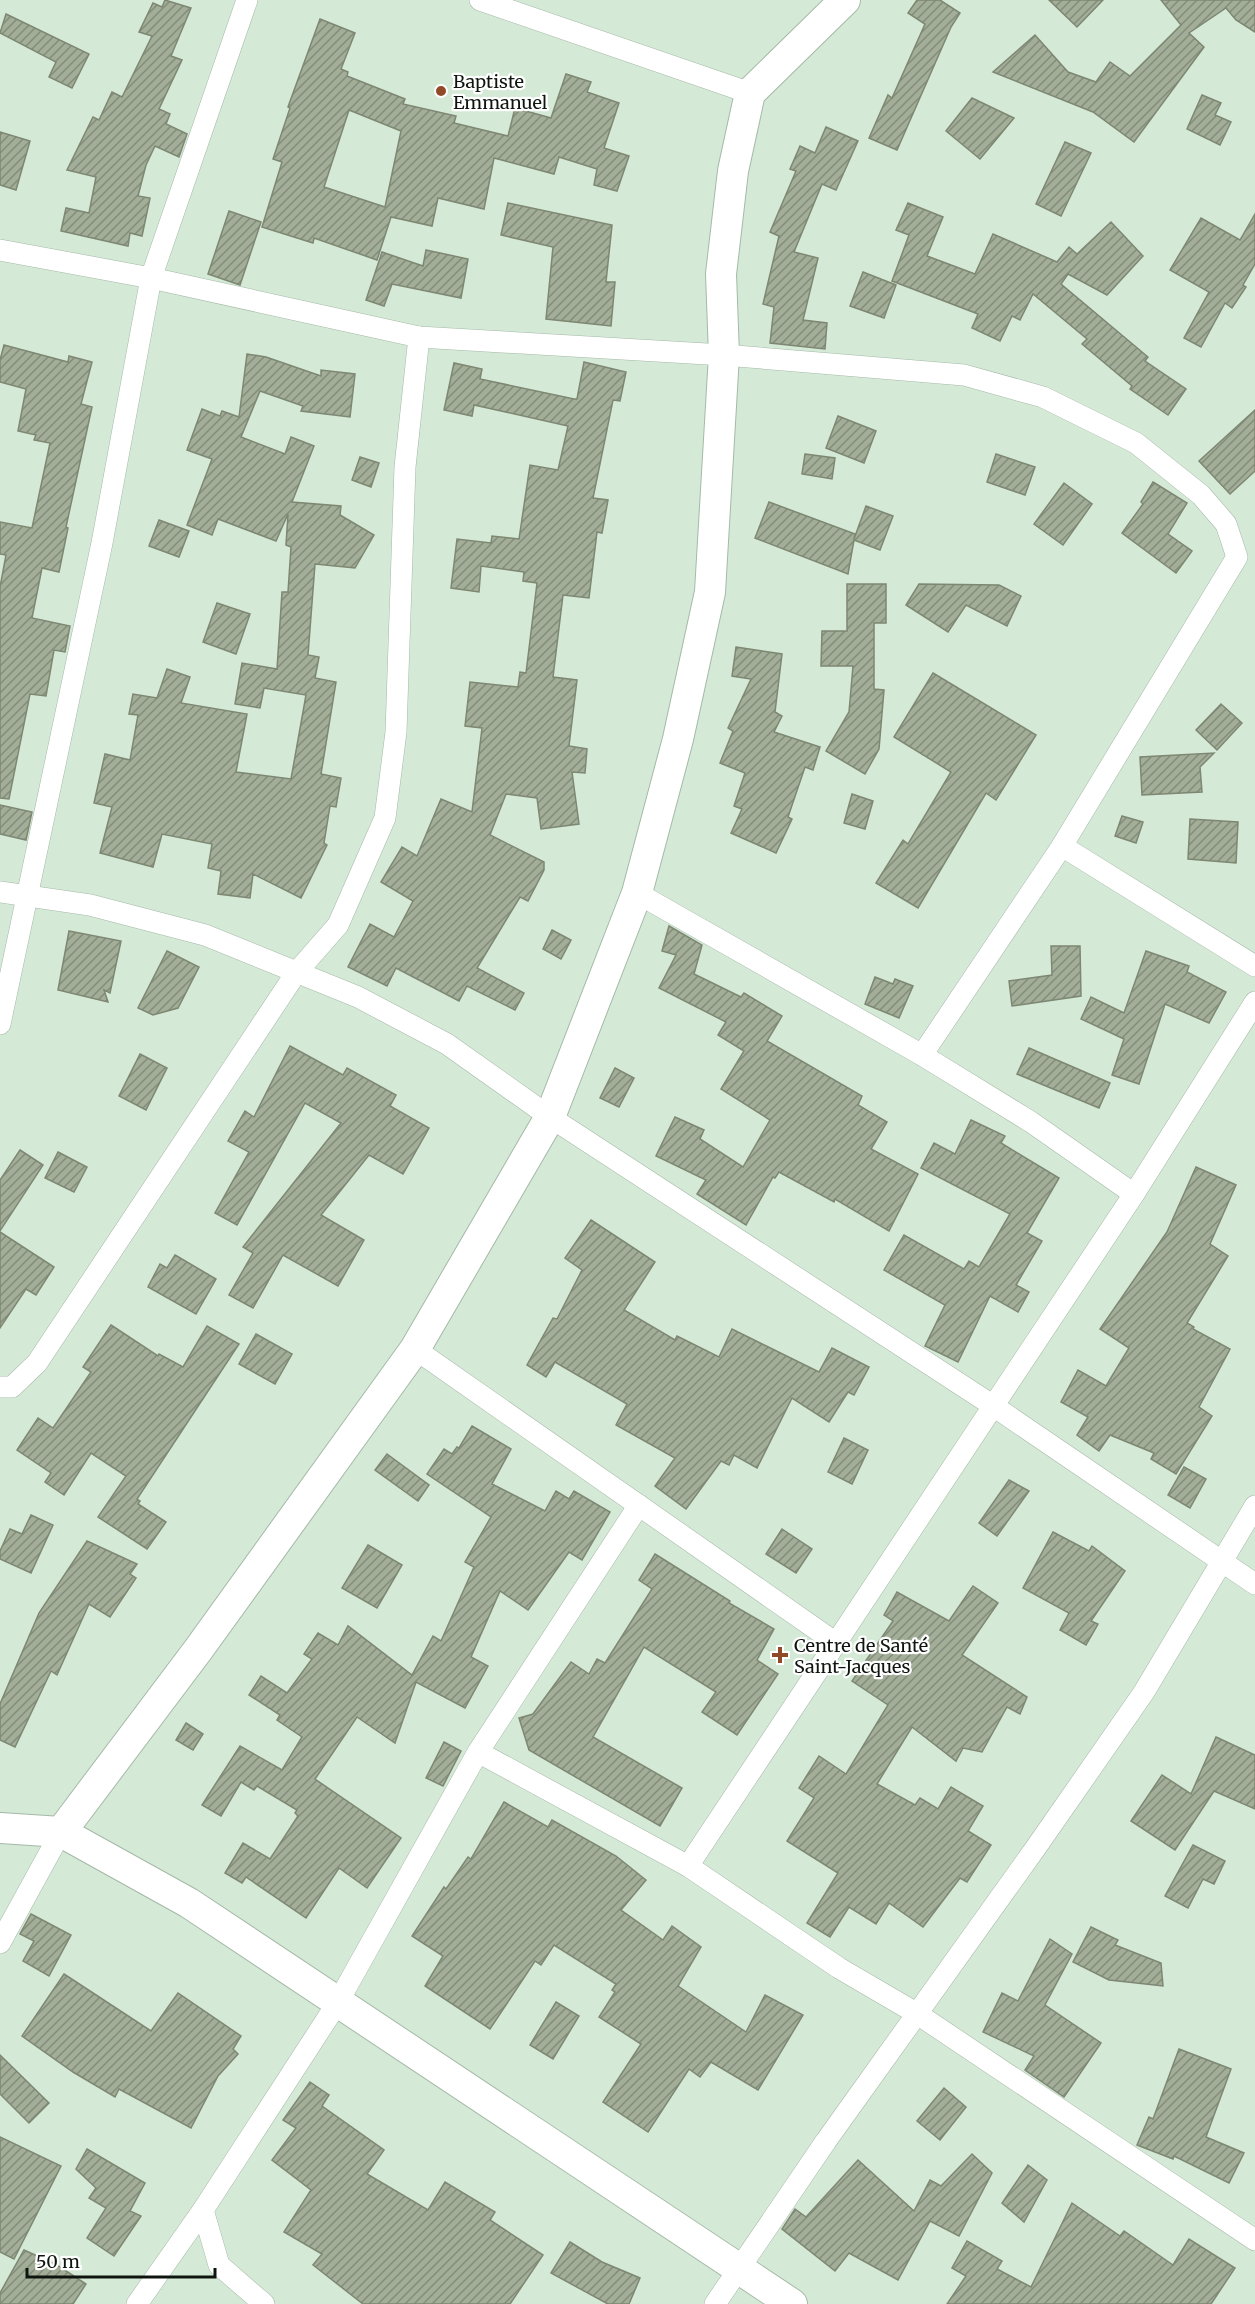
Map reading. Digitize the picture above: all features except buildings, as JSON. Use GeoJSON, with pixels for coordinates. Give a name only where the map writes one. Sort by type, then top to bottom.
{"type":"FeatureCollection","features":[{"type":"Feature","properties":{"kind":"street"},"geometry":{"type":"LineString","coordinates":[[0,1024],[102,543],[151,278],[247,0]]}},
{"type":"Feature","properties":{"kind":"street"},"geometry":{"type":"LineString","coordinates":[[480,0],[750,93]]}},
{"type":"Feature","properties":{"kind":"street"},"geometry":{"type":"LineString","coordinates":[[0,1943],[61,1832],[205,1640],[415,1348],[550,1117],[637,892],[678,739],[710,592],[724,355],[721,274],[733,171],[750,93],[845,0]]}},
{"type":"Feature","properties":{"kind":"street"},"geometry":{"type":"LineString","coordinates":[[0,250],[151,278],[419,337],[724,355],[964,375],[1043,397],[1136,443],[1201,495],[1226,524],[1237,557],[1062,846],[922,1055]]}},
{"type":"Feature","properties":{"kind":"street"},"geometry":{"type":"LineString","coordinates":[[0,1388],[12,1387],[37,1363],[296,973],[338,926],[386,818],[396,732],[405,468],[419,337]]}},
{"type":"Feature","properties":{"kind":"street"},"geometry":{"type":"LineString","coordinates":[[1062,846],[1255,966]]}},
{"type":"Feature","properties":{"kind":"street"},"geometry":{"type":"LineString","coordinates":[[0,892],[90,905],[206,934],[358,997],[447,1044],[550,1117],[992,1405],[1255,1584]]}},
{"type":"Feature","properties":{"kind":"street"},"geometry":{"type":"LineString","coordinates":[[637,892],[922,1055],[1031,1122],[1134,1194]]}},
{"type":"Feature","properties":{"kind":"street"},"geometry":{"type":"LineString","coordinates":[[688,1866],[1134,1194],[1255,1002]]}},
{"type":"Feature","properties":{"kind":"street"},"geometry":{"type":"LineString","coordinates":[[415,1348],[836,1643]]}},
{"type":"Feature","properties":{"kind":"street"},"geometry":{"type":"LineString","coordinates":[[137,2304],[203,2210],[338,2002],[478,1752],[639,1505]]}},
{"type":"Feature","properties":{"kind":"street"},"geometry":{"type":"LineString","coordinates":[[715,2304],[916,2013],[1037,1846],[1144,1692],[1255,1506]]}},
{"type":"Feature","properties":{"kind":"street"},"geometry":{"type":"LineString","coordinates":[[478,1752],[688,1866],[839,1968],[916,2013],[1255,2240]]}},
{"type":"Feature","properties":{"kind":"street"},"geometry":{"type":"LineString","coordinates":[[0,1828],[61,1832],[189,1903],[740,2267],[792,2304]]}},
{"type":"Feature","properties":{"kind":"street"},"geometry":{"type":"LineString","coordinates":[[203,2210],[219,2265],[264,2304]]}},
{"type":"Feature","properties":{"kind":"place","name":"Baptiste Emmanuel"},"geometry":{"type":"Point","coordinates":[441,91]}},
{"type":"Feature","properties":{"kind":"place","name":"Centre de Santé Saint-Jacques"},"geometry":{"type":"Point","coordinates":[780,1655]}}]}
